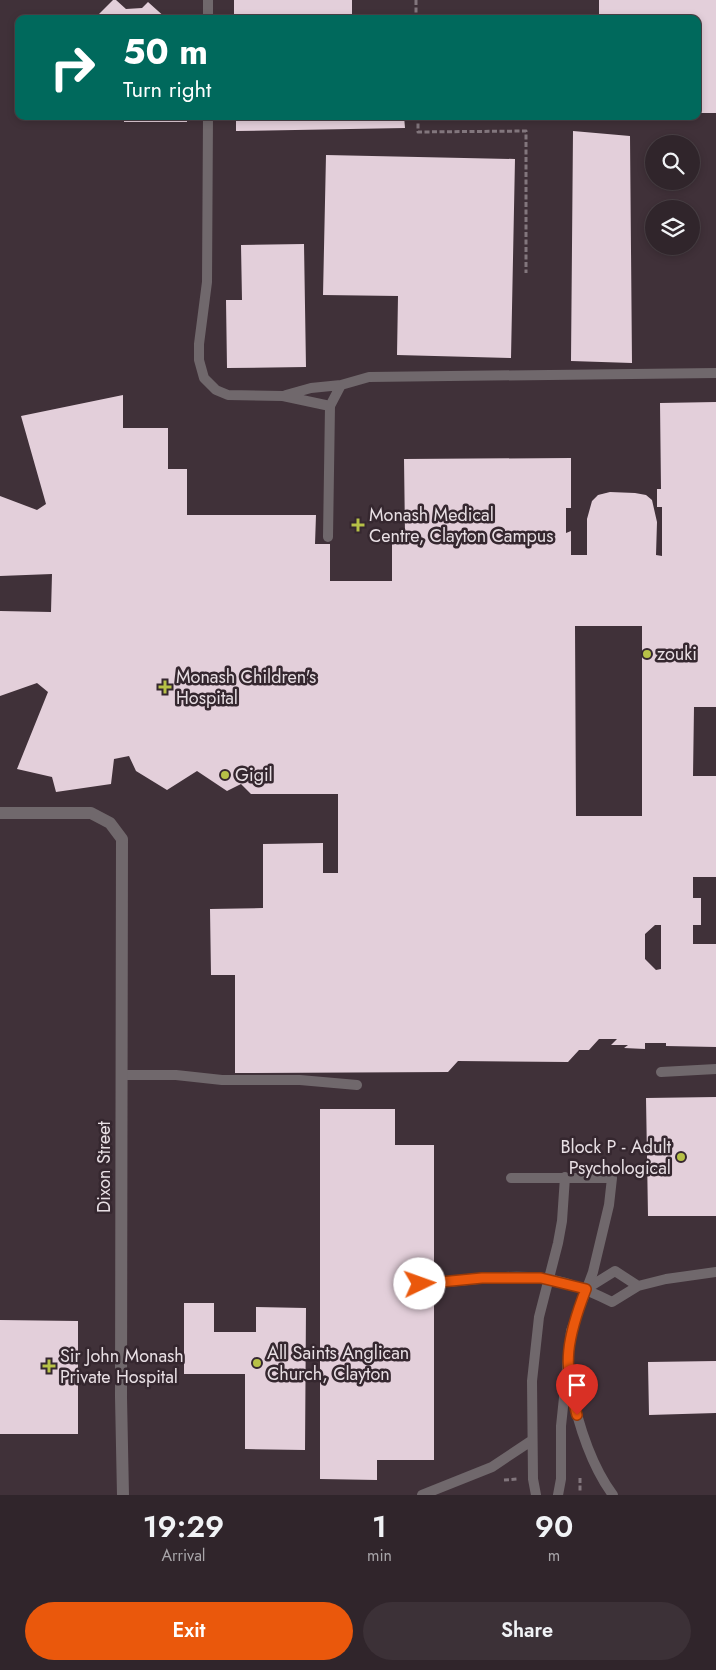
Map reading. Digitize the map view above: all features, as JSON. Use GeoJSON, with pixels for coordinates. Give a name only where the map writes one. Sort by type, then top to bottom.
{"type":"FeatureCollection","features":[{"type":"Feature","properties":{"kind":"street","name":"Dixon Street"},"geometry":{"type":"LineString","coordinates":[[0,813],[91,813],[110,823],[122,840],[123,1495]]}},
{"type":"Feature","properties":{"kind":"lane"},"geometry":{"type":"LineString","coordinates":[[208,0],[208,15]]}},
{"type":"Feature","properties":{"kind":"lane"},"geometry":{"type":"LineString","coordinates":[[208,120],[207,282],[199,360],[204,378],[216,390],[228,395],[283,396],[330,406]]}},
{"type":"Feature","properties":{"kind":"lane"},"geometry":{"type":"LineString","coordinates":[[283,396],[311,388],[341,385],[369,377],[716,373]]}},
{"type":"Feature","properties":{"kind":"lane"},"geometry":{"type":"LineString","coordinates":[[328,537],[330,406],[341,385]]}},
{"type":"Feature","properties":{"kind":"lane"},"geometry":{"type":"LineString","coordinates":[[661,1072],[716,1069]]}},
{"type":"Feature","properties":{"kind":"lane"},"geometry":{"type":"LineString","coordinates":[[121,1076],[176,1075],[222,1080],[300,1080],[356,1085]]}},
{"type":"Feature","properties":{"kind":"lane"},"geometry":{"type":"LineString","coordinates":[[536,1495],[533,1479],[532,1381],[538,1317],[562,1221],[565,1177]]}},
{"type":"Feature","properties":{"kind":"lane"},"geometry":{"type":"LineString","coordinates":[[511,1178],[612,1178],[602,1238],[571,1331],[561,1426],[561,1479],[558,1495]]}},
{"type":"Feature","properties":{"kind":"lane"},"geometry":{"type":"LineString","coordinates":[[586,1289],[615,1271],[638,1286]]}},
{"type":"Feature","properties":{"kind":"lane"},"geometry":{"type":"LineString","coordinates":[[406,1284],[434,1284],[482,1278],[548,1280],[586,1289],[612,1302],[638,1286],[666,1279],[716,1272]]}},
{"type":"Feature","properties":{"kind":"lane"},"geometry":{"type":"LineString","coordinates":[[567,1370],[584,1436],[598,1471],[613,1495]]}},
{"type":"Feature","properties":{"kind":"lane"},"geometry":{"type":"LineString","coordinates":[[422,1495],[492,1467],[532,1441]]}},
{"type":"Feature","properties":{"kind":"path"},"geometry":{"type":"LineString","coordinates":[[416,0],[416,15]]}},
{"type":"Feature","properties":{"kind":"path"},"geometry":{"type":"LineString","coordinates":[[418,120],[418,132],[526,131],[526,273]]}},
{"type":"Feature","properties":{"kind":"path"},"geometry":{"type":"LineString","coordinates":[[575,1478],[581,1478],[580,1491]]}},
{"type":"Feature","properties":{"kind":"path"},"geometry":{"type":"LineString","coordinates":[[499,1480],[521,1479]]}},
{"type":"Feature","properties":{"kind":"building"},"geometry":{"type":"Polygon","coordinates":[[[113,0],[116,0],[126,9],[142,8],[148,2],[163,15],[98,15],[113,0]]]}},
{"type":"Feature","properties":{"kind":"building"},"geometry":{"type":"Polygon","coordinates":[[[234,0],[352,0],[352,15],[234,15],[234,0]]]}},
{"type":"Feature","properties":{"kind":"building"},"geometry":{"type":"Polygon","coordinates":[[[599,0],[716,0],[716,113],[701,113],[701,15],[599,15],[599,0]]]}},
{"type":"Feature","properties":{"kind":"building"},"geometry":{"type":"Polygon","coordinates":[[[124,120],[187,120],[187,122],[124,122],[124,120]]]}},
{"type":"Feature","properties":{"kind":"building"},"geometry":{"type":"Polygon","coordinates":[[[236,120],[404,120],[405,128],[236,131],[236,120]]]}},
{"type":"Feature","properties":{"kind":"building"},"geometry":{"type":"Polygon","coordinates":[[[573,131],[630,136],[632,363],[571,361],[573,131]]]}},
{"type":"Feature","properties":{"kind":"building"},"geometry":{"type":"Polygon","coordinates":[[[326,155],[515,159],[511,358],[397,355],[398,296],[323,295],[326,155]]]}},
{"type":"Feature","properties":{"kind":"building"},"geometry":{"type":"Polygon","coordinates":[[[304,244],[306,367],[227,368],[226,300],[242,300],[241,245],[304,244]]]}},
{"type":"Feature","properties":{"kind":"building"},"geometry":{"type":"Polygon","coordinates":[[[123,395],[123,428],[168,428],[168,469],[187,469],[187,515],[316,515],[315,544],[330,544],[330,581],[392,581],[392,536],[405,534],[404,459],[571,458],[571,508],[566,508],[566,533],[571,531],[571,555],[587,555],[587,519],[592,501],[598,495],[610,492],[646,495],[652,500],[657,522],[656,555],[662,556],[662,507],[657,507],[657,489],[661,489],[660,403],[716,402],[716,707],[694,707],[693,776],[716,776],[716,877],[693,877],[693,898],[701,898],[701,925],[693,925],[693,944],[716,944],[716,1047],[666,1046],[666,1043],[645,1043],[645,1049],[624,1048],[628,1045],[611,1045],[617,1039],[599,1039],[589,1050],[579,1050],[568,1062],[458,1061],[448,1072],[235,1073],[235,975],[211,975],[210,909],[263,908],[263,844],[323,843],[323,873],[338,873],[338,794],[251,794],[241,784],[227,791],[197,771],[167,790],[136,771],[129,756],[114,759],[111,784],[56,792],[52,777],[17,769],[48,692],[37,683],[0,696],[0,611],[51,612],[52,574],[0,576],[0,496],[37,510],[46,504],[21,416],[123,395]],[[575,626],[576,816],[642,816],[642,626],[575,626]],[[655,925],[645,934],[645,959],[656,970],[661,969],[661,925],[655,925]]]}},
{"type":"Feature","properties":{"kind":"building","name":"Block P - Adult Psychological"},"geometry":{"type":"Polygon","coordinates":[[[716,1097],[716,1216],[648,1216],[646,1098],[716,1097]]]}},
{"type":"Feature","properties":{"kind":"building"},"geometry":{"type":"Polygon","coordinates":[[[320,1109],[395,1109],[395,1145],[434,1145],[434,1460],[377,1460],[377,1480],[320,1479],[320,1109]]]}},
{"type":"Feature","properties":{"kind":"building"},"geometry":{"type":"Polygon","coordinates":[[[184,1303],[214,1303],[214,1332],[256,1332],[256,1307],[306,1308],[305,1450],[245,1449],[245,1374],[184,1374],[184,1303]]]}},
{"type":"Feature","properties":{"kind":"building"},"geometry":{"type":"Polygon","coordinates":[[[0,1320],[78,1321],[78,1434],[0,1434],[0,1320]]]}},
{"type":"Feature","properties":{"kind":"building"},"geometry":{"type":"Polygon","coordinates":[[[716,1361],[716,1413],[649,1415],[648,1362],[716,1361]]]}},
{"type":"Feature","properties":{"kind":"place","name":"Monash Medical Centre, Clayton Campus"},"geometry":{"type":"Point","coordinates":[358,525]}},
{"type":"Feature","properties":{"kind":"place","name":"zouki"},"geometry":{"type":"Point","coordinates":[647,654]}},
{"type":"Feature","properties":{"kind":"place","name":"Monash Children's Hospital"},"geometry":{"type":"Point","coordinates":[165,687]}},
{"type":"Feature","properties":{"kind":"place","name":"Gigil"},"geometry":{"type":"Point","coordinates":[225,775]}},
{"type":"Feature","properties":{"kind":"place","name":"Block P - Adult Psychological"},"geometry":{"type":"Point","coordinates":[681,1157]}},
{"type":"Feature","properties":{"kind":"place","name":"All Saints Anglican Church, Clayton"},"geometry":{"type":"Point","coordinates":[257,1363]}},
{"type":"Feature","properties":{"kind":"place","name":"Sir John Monash Private Hospital"},"geometry":{"type":"Point","coordinates":[49,1366]}},
{"type":"Feature","properties":{"kind":"route"},"geometry":{"type":"LineString","coordinates":[[420,1284],[482,1278],[541,1278],[586,1289],[571,1331],[567,1370],[577,1415]]}}]}
